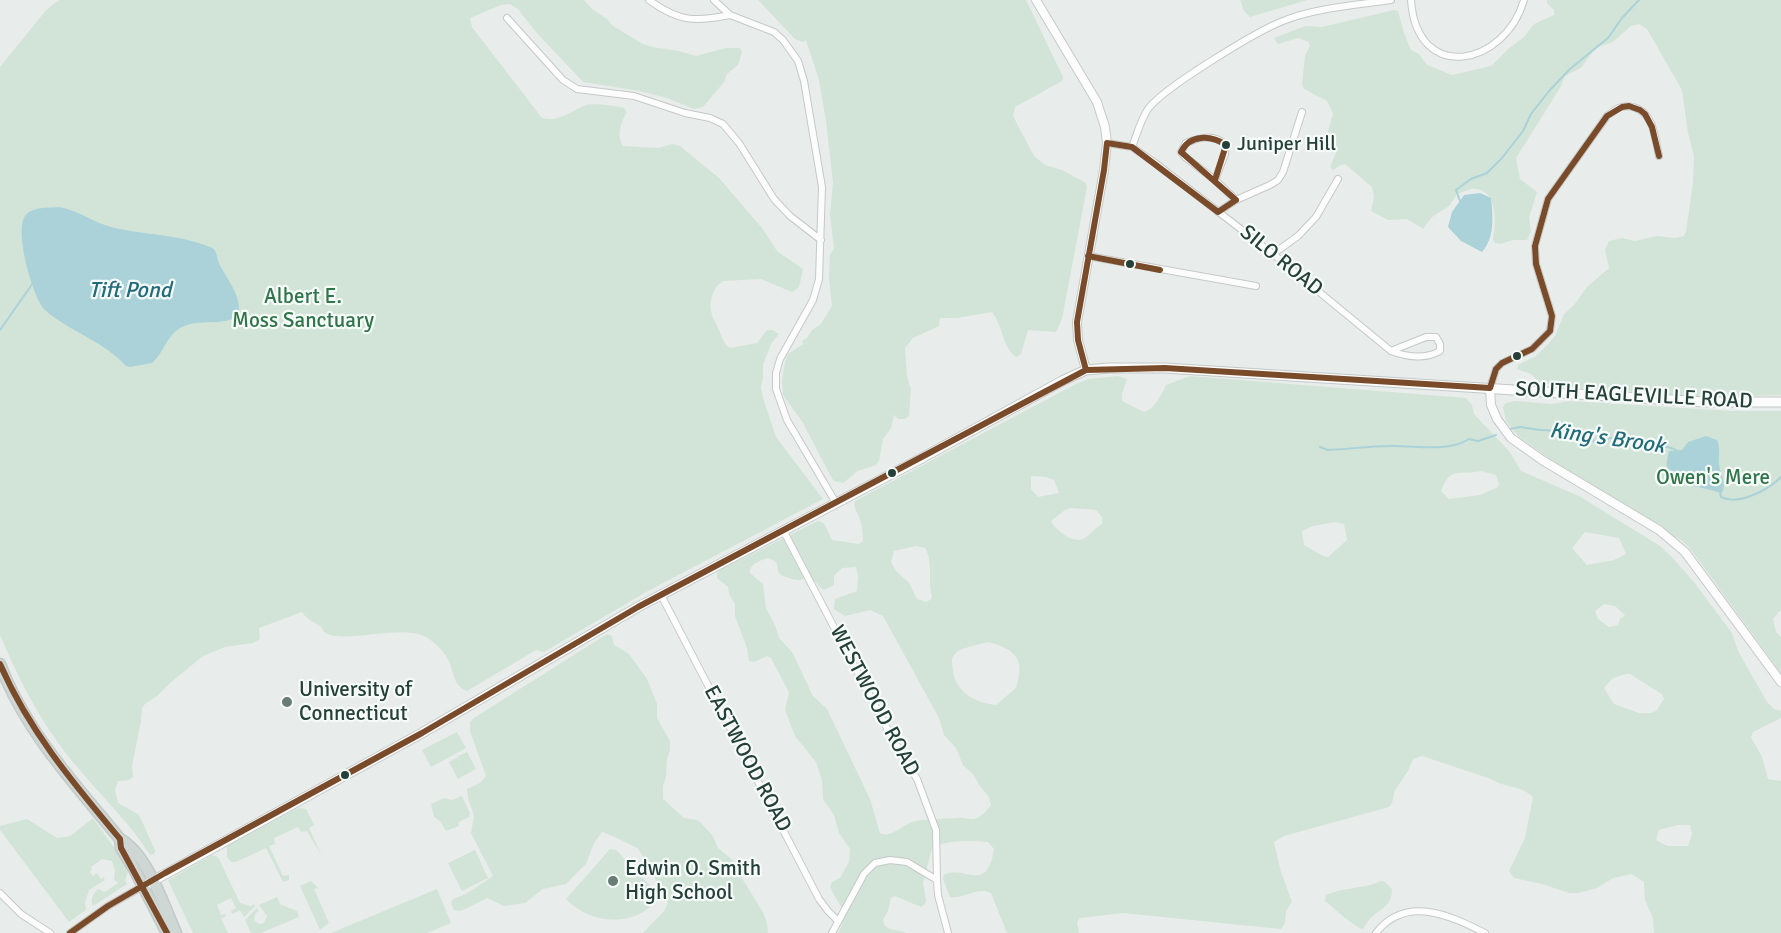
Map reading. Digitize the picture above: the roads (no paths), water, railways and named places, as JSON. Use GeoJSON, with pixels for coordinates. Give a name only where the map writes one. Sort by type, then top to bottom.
{"type":"FeatureCollection","features":[{"type":"Feature","properties":{"kind":"main road","name":"SOUTH EAGLEVILLE ROAD"},"geometry":{"type":"LineString","coordinates":[[148,883],[422,733],[661,595],[1086,370],[1165,368],[1704,402],[1781,402]]}},
{"type":"Feature","properties":{"kind":"main road"},"geometry":{"type":"LineString","coordinates":[[0,664],[2,681],[34,732],[120,839],[130,844],[140,857],[167,933]]}},
{"type":"Feature","properties":{"kind":"main road"},"geometry":{"type":"LineString","coordinates":[[148,883],[176,933]]}},
{"type":"Feature","properties":{"kind":"street"},"geometry":{"type":"LineString","coordinates":[[650,0],[668,12],[689,20],[730,15]]}},
{"type":"Feature","properties":{"kind":"street"},"geometry":{"type":"LineString","coordinates":[[714,0],[730,15],[774,32],[787,44],[798,61],[804,81],[822,187],[819,279],[802,320],[780,359],[776,384],[778,399],[787,420],[836,503]]}},
{"type":"Feature","properties":{"kind":"street"},"geometry":{"type":"LineString","coordinates":[[1036,0],[1097,102],[1105,126],[1107,143],[1104,170],[1077,322],[1078,340],[1086,370]]}},
{"type":"Feature","properties":{"kind":"street"},"geometry":{"type":"LineString","coordinates":[[1132,147],[1147,110],[1155,101],[1175,85],[1265,30],[1284,20],[1316,12],[1391,0]]}},
{"type":"Feature","properties":{"kind":"street"},"geometry":{"type":"LineString","coordinates":[[1411,0],[1412,16],[1426,44],[1437,53],[1453,57],[1472,57],[1502,38],[1513,26],[1524,0]]}},
{"type":"Feature","properties":{"kind":"street"},"geometry":{"type":"LineString","coordinates":[[507,18],[563,80],[577,89],[634,96],[676,111],[710,118],[723,124],[739,143],[774,199],[790,216],[821,240]]}},
{"type":"Feature","properties":{"kind":"street"},"geometry":{"type":"LineString","coordinates":[[1659,156],[1647,115],[1638,108],[1627,105],[1617,108],[1607,116],[1548,199],[1535,246],[1536,264],[1552,316],[1550,331],[1532,349],[1502,363],[1496,369],[1490,388],[1491,405],[1500,424],[1511,438],[1542,460],[1659,530],[1685,552],[1781,682]]}},
{"type":"Feature","properties":{"kind":"street"},"geometry":{"type":"LineString","coordinates":[[1218,212],[1236,200],[1278,180],[1283,172],[1302,112]]}},
{"type":"Feature","properties":{"kind":"street"},"geometry":{"type":"LineString","coordinates":[[1215,180],[1226,145],[1207,137],[1186,143],[1181,152],[1236,200]]}},
{"type":"Feature","properties":{"kind":"street","name":"SILO ROAD"},"geometry":{"type":"LineString","coordinates":[[1107,143],[1132,147],[1274,254],[1391,351]]}},
{"type":"Feature","properties":{"kind":"street"},"geometry":{"type":"LineString","coordinates":[[1274,254],[1298,236],[1316,216],[1338,179]]}},
{"type":"Feature","properties":{"kind":"street"},"geometry":{"type":"LineString","coordinates":[[1088,256],[1256,286]]}},
{"type":"Feature","properties":{"kind":"street"},"geometry":{"type":"LineString","coordinates":[[1426,337],[1436,338],[1440,344],[1440,351],[1430,356],[1402,355],[1391,351],[1426,337]]}},
{"type":"Feature","properties":{"kind":"street","name":"WESTWOOD ROAD"},"geometry":{"type":"LineString","coordinates":[[783,530],[891,736],[917,779],[936,830],[936,880],[948,933]]}},
{"type":"Feature","properties":{"kind":"street","name":"EASTWOOD ROAD"},"geometry":{"type":"LineString","coordinates":[[661,595],[819,899],[837,920]]}},
{"type":"Feature","properties":{"kind":"street"},"geometry":{"type":"LineString","coordinates":[[832,933],[837,920],[864,874],[875,863],[890,860],[907,862],[936,880]]}},
{"type":"Feature","properties":{"kind":"street"},"geometry":{"type":"LineString","coordinates":[[74,932],[108,906],[148,883]]}},
{"type":"Feature","properties":{"kind":"street"},"geometry":{"type":"LineString","coordinates":[[0,893],[21,915],[50,933]]}},
{"type":"Feature","properties":{"kind":"street"},"geometry":{"type":"LineString","coordinates":[[1376,933],[1396,917],[1415,911],[1431,911],[1449,916],[1485,933]]}},
{"type":"Feature","properties":{"kind":"water"},"geometry":{"type":"Polygon","coordinates":[[[1480,193],[1491,198],[1492,212],[1491,233],[1482,252],[1461,241],[1448,227],[1452,212],[1464,195],[1480,193]]]}},
{"type":"Feature","properties":{"kind":"water","name":"Tift Pond"},"geometry":{"type":"Polygon","coordinates":[[[59,207],[111,227],[173,237],[214,249],[236,295],[238,316],[225,321],[196,323],[182,327],[173,334],[152,363],[126,366],[97,343],[46,311],[36,294],[23,250],[22,224],[25,216],[32,211],[59,207]]]}},
{"type":"Feature","properties":{"kind":"water","name":"Owen's Mere"},"geometry":{"type":"Polygon","coordinates":[[[1706,436],[1717,440],[1718,443],[1719,464],[1724,482],[1722,493],[1679,482],[1668,472],[1669,451],[1682,450],[1688,442],[1706,436]]]}},
{"type":"Feature","properties":{"kind":"waterway"},"geometry":{"type":"LineString","coordinates":[[1460,201],[1456,190],[1471,179],[1487,173],[1502,158],[1549,91],[1570,69],[1608,38],[1639,0]]}},
{"type":"Feature","properties":{"kind":"waterway"},"geometry":{"type":"LineString","coordinates":[[0,330],[33,283]]}},
{"type":"Feature","properties":{"kind":"waterway","name":"King's Brook"},"geometry":{"type":"LineString","coordinates":[[1510,429],[1520,427],[1565,431],[1594,441],[1617,437],[1623,443],[1642,441],[1646,444],[1669,447],[1679,452]]}},
{"type":"Feature","properties":{"kind":"waterway","name":"King's Brook"},"geometry":{"type":"LineString","coordinates":[[1320,447],[1328,450],[1382,446],[1441,447],[1469,439],[1478,441],[1496,435]]}},
{"type":"Feature","properties":{"kind":"waterway","name":"King's Brook"},"geometry":{"type":"LineString","coordinates":[[1720,492],[1721,497],[1736,500],[1769,487],[1781,477]]}},
{"type":"Feature","properties":{"kind":"place","name":"Juniper Hill"},"geometry":{"type":"Point","coordinates":[1226,145]}},
{"type":"Feature","properties":{"kind":"place","name":"University of Connecticut"},"geometry":{"type":"Point","coordinates":[287,702]}},
{"type":"Feature","properties":{"kind":"place","name":"Edwin O. Smith High School"},"geometry":{"type":"Point","coordinates":[613,881]}},
{"type":"Feature","properties":{"kind":"park label","name":"Albert E. Moss Sanctuary"},"geometry":{"type":"Point","coordinates":[303,309]}}]}
